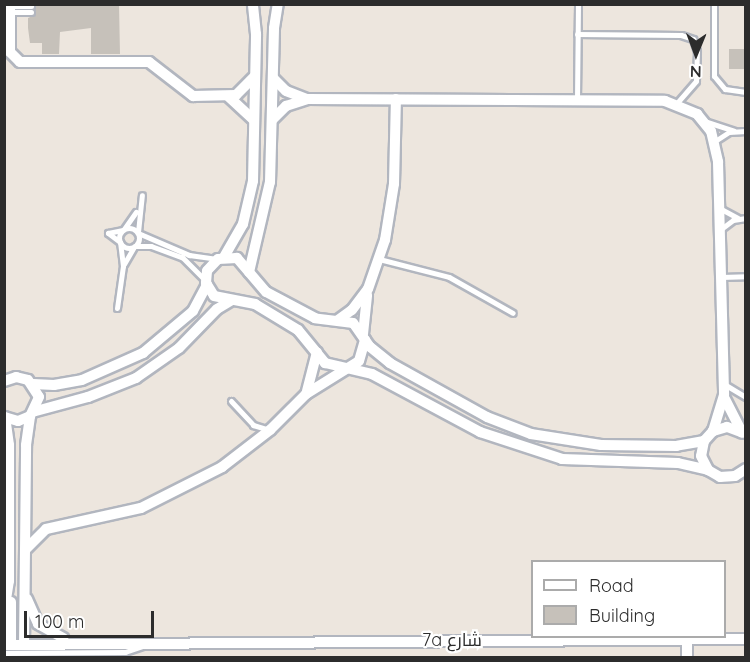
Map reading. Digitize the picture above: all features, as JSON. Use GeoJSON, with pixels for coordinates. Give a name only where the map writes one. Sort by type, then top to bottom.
{"type":"FeatureCollection","features":[{"type":"Feature","properties":{"kind":"street"},"geometry":{"type":"LineString","coordinates":[[253,4],[256,27]]}},
{"type":"Feature","properties":{"kind":"street"},"geometry":{"type":"LineString","coordinates":[[4,381],[22,377],[33,384],[54,386],[82,380],[143,353],[193,310],[206,284],[207,272],[237,238],[251,196],[258,4]]}},
{"type":"Feature","properties":{"kind":"street"},"geometry":{"type":"LineString","coordinates":[[249,272],[268,198],[272,120],[273,4]]}},
{"type":"Feature","properties":{"kind":"street"},"geometry":{"type":"LineString","coordinates":[[274,28],[278,4]]}},
{"type":"Feature","properties":{"kind":"street"},"geometry":{"type":"LineString","coordinates":[[10,7],[10,52],[20,62],[149,62],[189,95],[229,97],[243,91],[255,76]]}},
{"type":"Feature","properties":{"kind":"street"},"geometry":{"type":"LineString","coordinates":[[273,78],[286,91],[307,99]]}},
{"type":"Feature","properties":{"kind":"street"},"geometry":{"type":"LineString","coordinates":[[229,97],[254,120]]}},
{"type":"Feature","properties":{"kind":"street"},"geometry":{"type":"LineString","coordinates":[[272,120],[286,106],[307,99],[396,99],[677,103],[705,122],[715,141],[720,207],[724,383],[724,395],[713,431],[704,441],[701,456],[708,470]]}},
{"type":"Feature","properties":{"kind":"street"},"geometry":{"type":"LineString","coordinates":[[26,549],[36,535],[52,528],[112,517],[169,496],[222,467],[270,430],[306,394],[359,361],[364,337],[368,289],[379,259],[393,193],[396,99]]}},
{"type":"Feature","properties":{"kind":"street"},"geometry":{"type":"LineString","coordinates":[[221,258],[237,258],[261,288],[307,315],[353,323],[383,359],[433,390],[531,434],[601,445],[677,446],[704,441]]}},
{"type":"Feature","properties":{"kind":"street"},"geometry":{"type":"LineString","coordinates":[[206,284],[214,296],[255,304],[298,330],[326,363],[372,374],[459,423],[544,455],[581,461],[678,463],[708,470],[728,478],[746,469]]}},
{"type":"Feature","properties":{"kind":"street"},"geometry":{"type":"LineString","coordinates":[[338,320],[358,303],[368,289]]}},
{"type":"Feature","properties":{"kind":"street"},"geometry":{"type":"LineString","coordinates":[[7,644],[9,438],[5,417],[18,421],[33,413],[88,397],[136,378],[179,348],[217,309],[232,300]]}},
{"type":"Feature","properties":{"kind":"street"},"geometry":{"type":"LineString","coordinates":[[306,394],[313,378],[317,352]]}},
{"type":"Feature","properties":{"kind":"street"},"geometry":{"type":"LineString","coordinates":[[24,641],[26,438],[39,397],[33,384]]}},
{"type":"Feature","properties":{"kind":"street"},"geometry":{"type":"LineString","coordinates":[[724,395],[743,434]]}},
{"type":"Feature","properties":{"kind":"street"},"geometry":{"type":"LineString","coordinates":[[713,431],[727,427],[743,434]]}},
{"type":"Feature","properties":{"kind":"street"},"geometry":{"type":"LineString","coordinates":[[26,508],[36,521],[52,528]]}},
{"type":"Feature","properties":{"kind":"street"},"geometry":{"type":"LineString","coordinates":[[4,612],[9,580]]}},
{"type":"Feature","properties":{"kind":"street"},"geometry":{"type":"LineString","coordinates":[[26,583],[34,618],[49,633],[63,638]]}},
{"type":"Feature","properties":{"kind":"street","name":"7a شارع"},"geometry":{"type":"LineString","coordinates":[[7,644],[63,638],[159,642],[746,639]]}},
{"type":"Feature","properties":{"kind":"street"},"geometry":{"type":"LineString","coordinates":[[687,638],[687,657]]}},
{"type":"Feature","properties":{"kind":"street","name":"7a شارع"},"geometry":{"type":"LineString","coordinates":[[24,641],[159,642]]}},
{"type":"Feature","properties":{"kind":"lane"},"geometry":{"type":"LineString","coordinates":[[577,100],[578,4]]}},
{"type":"Feature","properties":{"kind":"lane"},"geometry":{"type":"LineString","coordinates":[[714,4],[714,76],[724,89],[746,92]]}},
{"type":"Feature","properties":{"kind":"lane"},"geometry":{"type":"LineString","coordinates":[[10,7],[31,9]]}},
{"type":"Feature","properties":{"kind":"lane"},"geometry":{"type":"LineString","coordinates":[[577,34],[681,35],[693,39],[697,51],[696,81],[677,103]]}},
{"type":"Feature","properties":{"kind":"lane"},"geometry":{"type":"LineString","coordinates":[[705,122],[734,130],[746,130]]}},
{"type":"Feature","properties":{"kind":"lane"},"geometry":{"type":"LineString","coordinates":[[715,141],[734,130]]}},
{"type":"Feature","properties":{"kind":"lane"},"geometry":{"type":"LineString","coordinates":[[117,308],[123,266],[120,243],[123,230],[137,211],[142,195]]}},
{"type":"Feature","properties":{"kind":"lane"},"geometry":{"type":"LineString","coordinates":[[720,207],[738,218],[746,218]]}},
{"type":"Feature","properties":{"kind":"lane"},"geometry":{"type":"LineString","coordinates":[[123,266],[135,246],[138,232],[137,211]]}},
{"type":"Feature","properties":{"kind":"lane"},"geometry":{"type":"LineString","coordinates":[[720,230],[738,218]]}},
{"type":"Feature","properties":{"kind":"lane"},"geometry":{"type":"LineString","coordinates":[[206,284],[192,264],[170,250],[138,232],[123,230],[108,233],[120,243],[170,250],[194,257],[221,258]]}},
{"type":"Feature","properties":{"kind":"lane"},"geometry":{"type":"LineString","coordinates":[[379,259],[449,277],[513,313]]}},
{"type":"Feature","properties":{"kind":"lane"},"geometry":{"type":"LineString","coordinates":[[721,277],[746,276]]}},
{"type":"Feature","properties":{"kind":"lane"},"geometry":{"type":"LineString","coordinates":[[724,383],[746,397]]}},
{"type":"Feature","properties":{"kind":"lane"},"geometry":{"type":"LineString","coordinates":[[231,401],[253,425],[270,430]]}},
{"type":"Feature","properties":{"kind":"lane"},"geometry":{"type":"LineString","coordinates":[[7,644],[125,652],[146,643]]}},
{"type":"Feature","properties":{"kind":"building"},"geometry":{"type":"Polygon","coordinates":[[[36,4],[119,4],[120,54],[91,54],[91,28],[60,32],[59,54],[42,54],[42,43],[30,43],[28,28],[28,18],[35,15],[36,4]]]}},
{"type":"Feature","properties":{"kind":"building"},"geometry":{"type":"Polygon","coordinates":[[[729,49],[746,49],[746,69],[729,69],[729,49]]]}}]}
